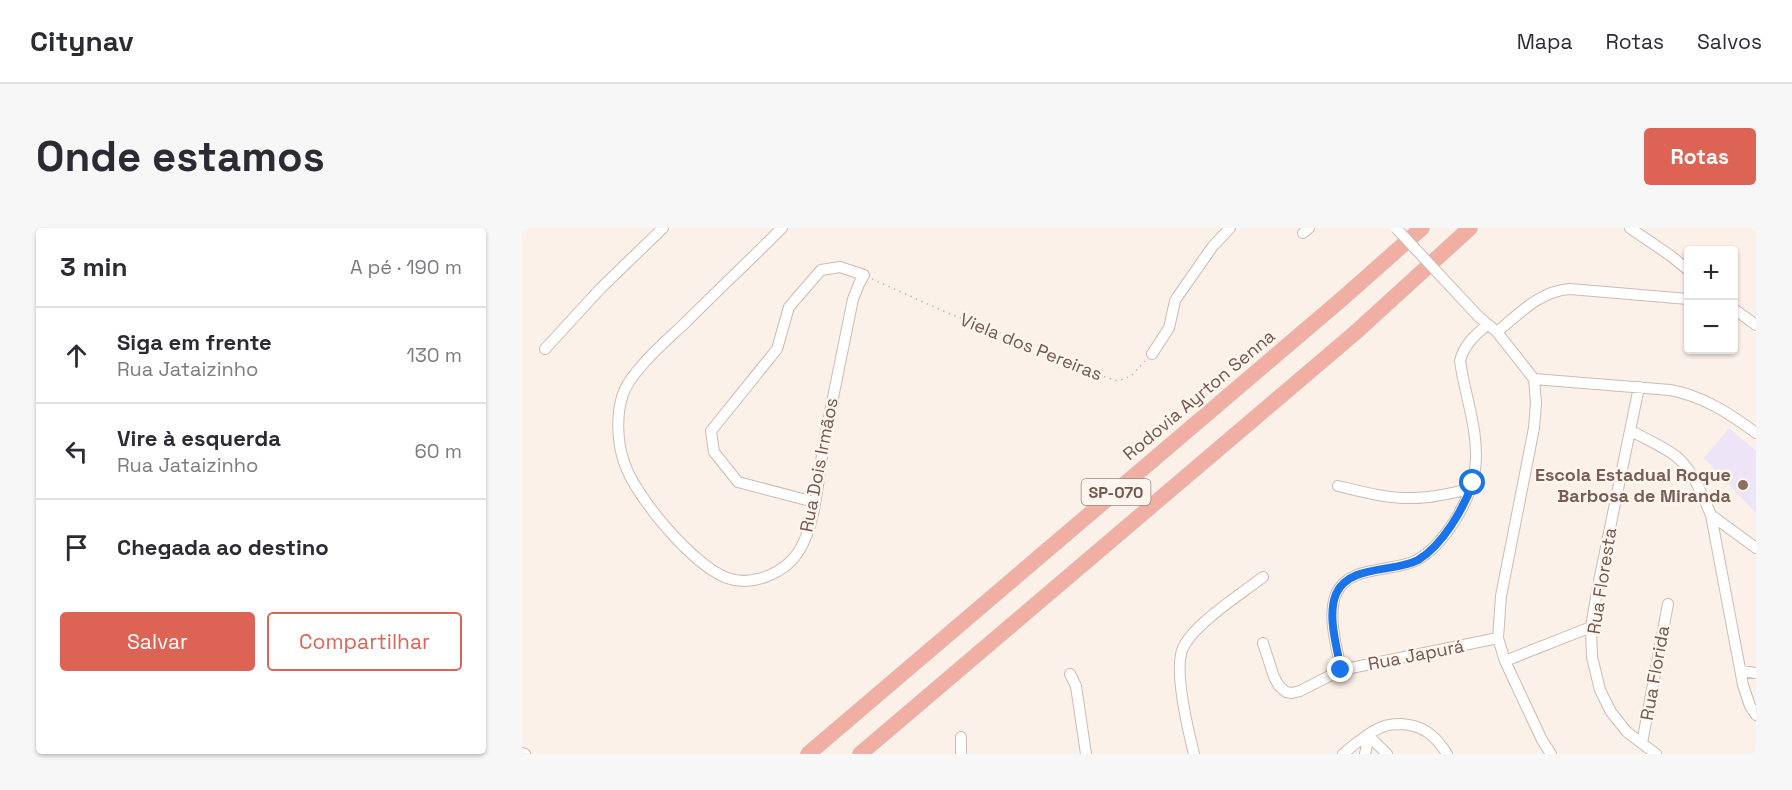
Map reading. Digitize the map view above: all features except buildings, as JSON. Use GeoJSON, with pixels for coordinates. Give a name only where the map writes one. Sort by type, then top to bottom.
{"type":"FeatureCollection","features":[{"type":"Feature","properties":{"kind":"highway","name":"Rodovia Ayrton Senna"},"geometry":{"type":"LineString","coordinates":[[808,754],[1422,228]]}},
{"type":"Feature","properties":{"kind":"highway","name":"SP-070"},"geometry":{"type":"LineString","coordinates":[[860,754],[1356,332],[1470,228]]}},
{"type":"Feature","properties":{"kind":"street"},"geometry":{"type":"LineString","coordinates":[[545,350],[600,289],[663,228]]}},
{"type":"Feature","properties":{"kind":"street","name":"Rua Dois Irmãos"},"geometry":{"type":"LineString","coordinates":[[782,228],[635,374],[623,393],[619,410],[619,437],[628,474],[653,511],[680,544],[697,559],[726,577],[751,580],[768,576],[786,565],[798,553],[805,538],[853,299],[864,275]]}},
{"type":"Feature","properties":{"kind":"street"},"geometry":{"type":"LineString","coordinates":[[1152,354],[1169,328],[1178,296],[1213,246],[1230,228]]}},
{"type":"Feature","properties":{"kind":"street"},"geometry":{"type":"LineString","coordinates":[[1396,228],[1478,316],[1497,332],[1534,379],[1536,403],[1534,428],[1502,596],[1498,639],[1505,661],[1542,740],[1551,754]]}},
{"type":"Feature","properties":{"kind":"street"},"geometry":{"type":"LineString","coordinates":[[1630,228],[1684,266]]}},
{"type":"Feature","properties":{"kind":"street"},"geometry":{"type":"LineString","coordinates":[[814,502],[738,482],[714,452],[711,431],[777,349],[789,307],[821,270],[840,267],[864,275]]}},
{"type":"Feature","properties":{"kind":"street"},"geometry":{"type":"LineString","coordinates":[[1497,332],[1537,299],[1560,290],[1684,299]]}},
{"type":"Feature","properties":{"kind":"street"},"geometry":{"type":"LineString","coordinates":[[1738,312],[1756,325]]}},
{"type":"Feature","properties":{"kind":"street"},"geometry":{"type":"LineString","coordinates":[[1341,670],[1333,620],[1334,604],[1342,584],[1366,572],[1399,567],[1418,559],[1444,534],[1457,517],[1470,489],[1475,467],[1476,446],[1460,361],[1462,352],[1468,343],[1487,325]]}},
{"type":"Feature","properties":{"kind":"street"},"geometry":{"type":"LineString","coordinates":[[1534,379],[1684,392],[1723,409],[1756,433]]}},
{"type":"Feature","properties":{"kind":"street","name":"Rua Floresta"},"geometry":{"type":"LineString","coordinates":[[1639,387],[1597,591],[1591,627],[1592,657],[1600,690],[1611,712],[1627,732],[1656,754]]}},
{"type":"Feature","properties":{"kind":"street"},"geometry":{"type":"LineString","coordinates":[[1631,431],[1677,458],[1689,471],[1700,490],[1711,515],[1743,685],[1750,706],[1756,715]]}},
{"type":"Feature","properties":{"kind":"street"},"geometry":{"type":"LineString","coordinates":[[1338,486],[1388,497],[1413,498],[1439,496],[1470,489]]}},
{"type":"Feature","properties":{"kind":"street"},"geometry":{"type":"LineString","coordinates":[[1711,515],[1756,548]]}},
{"type":"Feature","properties":{"kind":"street"},"geometry":{"type":"LineString","coordinates":[[1194,754],[1180,672],[1180,656],[1183,647],[1201,626],[1263,577]]}},
{"type":"Feature","properties":{"kind":"street","name":"Rua Florida"},"geometry":{"type":"LineString","coordinates":[[1642,743],[1668,604]]}},
{"type":"Feature","properties":{"kind":"street"},"geometry":{"type":"LineString","coordinates":[[1505,661],[1591,627]]}},
{"type":"Feature","properties":{"kind":"street","name":"Rua Japurá"},"geometry":{"type":"LineString","coordinates":[[1263,643],[1274,677],[1280,687],[1292,693],[1341,670],[1498,639]]}},
{"type":"Feature","properties":{"kind":"street"},"geometry":{"type":"LineString","coordinates":[[1741,671],[1756,673]]}},
{"type":"Feature","properties":{"kind":"street"},"geometry":{"type":"LineString","coordinates":[[1070,674],[1076,686],[1086,754]]}},
{"type":"Feature","properties":{"kind":"street"},"geometry":{"type":"LineString","coordinates":[[1343,754],[1382,727],[1393,724],[1417,726],[1428,732],[1441,744],[1447,754]]}},
{"type":"Feature","properties":{"kind":"street"},"geometry":{"type":"LineString","coordinates":[[1365,754],[1370,736]]}},
{"type":"Feature","properties":{"kind":"street"},"geometry":{"type":"LineString","coordinates":[[1370,736],[1386,754]]}},
{"type":"Feature","properties":{"kind":"street"},"geometry":{"type":"LineString","coordinates":[[961,737],[962,754]]}},
{"type":"Feature","properties":{"kind":"path","name":"Viela dos Pereiras"},"geometry":{"type":"LineString","coordinates":[[864,275],[950,314],[1036,346],[1086,371],[1118,381],[1131,376],[1152,354]]}},
{"type":"Feature","properties":{"kind":"shaded area","name":"Escola Estadual Roque Barbosa de Miranda"},"geometry":{"type":"Polygon","coordinates":[[[1729,428],[1756,451],[1756,513],[1704,458],[1729,428]]]}},
{"type":"Feature","properties":{"kind":"place","name":"Escola Estadual Roque Barbosa de Miranda"},"geometry":{"type":"Point","coordinates":[1743,485]}},
{"type":"Feature","properties":{"kind":"route"},"geometry":{"type":"LineString","coordinates":[[1341,670],[1333,620],[1334,604],[1342,584],[1366,572],[1399,567],[1418,559],[1432,547],[1457,517],[1473,483]]}}]}
